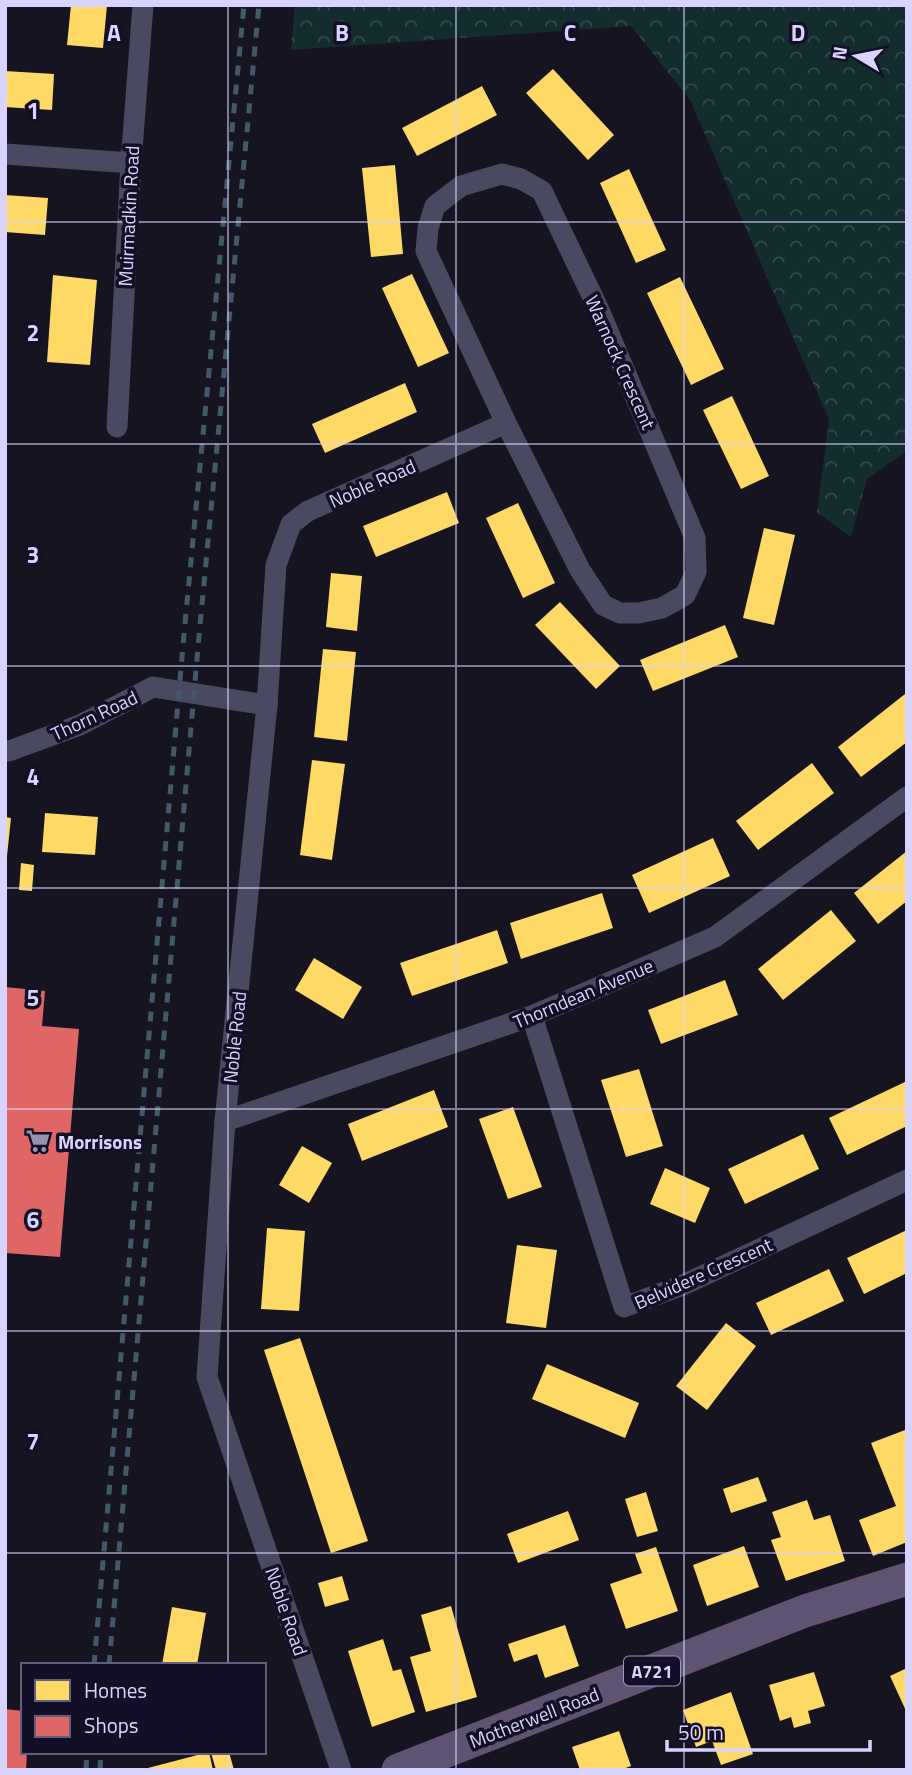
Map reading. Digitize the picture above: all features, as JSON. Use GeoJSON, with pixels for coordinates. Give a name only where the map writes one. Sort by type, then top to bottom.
{"type":"FeatureCollection","features":[{"type":"Feature","properties":{"kind":"main road","name":"Motherwell Road"},"geometry":{"type":"LineString","coordinates":[[398,1770],[806,1611],[907,1579]]}},
{"type":"Feature","properties":{"kind":"street","name":"Muirmadkin Road"},"geometry":{"type":"LineString","coordinates":[[117,427],[131,163],[143,5]]}},
{"type":"Feature","properties":{"kind":"street"},"geometry":{"type":"LineString","coordinates":[[5,154],[131,163]]}},
{"type":"Feature","properties":{"kind":"street","name":"Warnock Crescent"},"geometry":{"type":"LineString","coordinates":[[502,174],[521,179],[542,191],[599,310],[695,538],[696,572],[685,595],[662,608],[639,614],[620,612],[603,605],[580,570],[506,424],[426,251],[428,228],[435,206],[461,186],[502,174]]}},
{"type":"Feature","properties":{"kind":"street","name":"Noble Road"},"geometry":{"type":"LineString","coordinates":[[341,1770],[207,1377],[225,1121],[267,705],[276,565],[291,524],[307,511],[506,424]]}},
{"type":"Feature","properties":{"kind":"street","name":"Thorn Road"},"geometry":{"type":"LineString","coordinates":[[5,751],[80,724],[153,687],[267,705]]}},
{"type":"Feature","properties":{"kind":"street","name":"Thorndean Avenue"},"geometry":{"type":"LineString","coordinates":[[225,1121],[532,1016],[715,937],[907,797]]}},
{"type":"Feature","properties":{"kind":"street","name":"Belvidere Crescent"},"geometry":{"type":"LineString","coordinates":[[532,1016],[624,1307],[683,1285],[907,1180]]}},
{"type":"Feature","properties":{"kind":"green space"},"geometry":{"type":"Polygon","coordinates":[[[295,5],[907,5],[907,451],[867,479],[851,537],[817,512],[829,420],[690,100],[631,26],[291,50],[295,5]]]}},
{"type":"Feature","properties":{"kind":"building: Homes"},"geometry":{"type":"Polygon","coordinates":[[[71,5],[107,5],[103,48],[67,45],[71,5]]]}},
{"type":"Feature","properties":{"kind":"building: Homes"},"geometry":{"type":"Polygon","coordinates":[[[553,69],[614,135],[588,160],[526,93],[553,69]]]}},
{"type":"Feature","properties":{"kind":"building: Homes"},"geometry":{"type":"Polygon","coordinates":[[[5,71],[54,74],[52,110],[5,107],[5,71]]]}},
{"type":"Feature","properties":{"kind":"building: Homes"},"geometry":{"type":"Polygon","coordinates":[[[482,86],[497,115],[417,156],[402,128],[482,86]]]}},
{"type":"Feature","properties":{"kind":"building: Homes"},"geometry":{"type":"Polygon","coordinates":[[[395,165],[403,254],[371,257],[362,168],[395,165]]]}},
{"type":"Feature","properties":{"kind":"building: Homes"},"geometry":{"type":"Polygon","coordinates":[[[629,169],[666,250],[636,263],[600,183],[629,169]]]}},
{"type":"Feature","properties":{"kind":"building: Homes"},"geometry":{"type":"Polygon","coordinates":[[[5,195],[48,198],[45,235],[5,232],[5,195]]]}},
{"type":"Feature","properties":{"kind":"building: Homes"},"geometry":{"type":"Polygon","coordinates":[[[412,274],[449,353],[418,367],[382,288],[412,274]]]}},
{"type":"Feature","properties":{"kind":"building: Homes"},"geometry":{"type":"Polygon","coordinates":[[[53,275],[97,280],[90,365],[47,362],[53,275]]]}},
{"type":"Feature","properties":{"kind":"building: Homes"},"geometry":{"type":"Polygon","coordinates":[[[680,277],[724,369],[691,385],[647,293],[680,277]]]}},
{"type":"Feature","properties":{"kind":"building: Homes"},"geometry":{"type":"Polygon","coordinates":[[[405,383],[417,412],[325,453],[312,424],[405,383]]]}},
{"type":"Feature","properties":{"kind":"building: Homes"},"geometry":{"type":"Polygon","coordinates":[[[732,396],[769,476],[741,489],[703,410],[732,396]]]}},
{"type":"Feature","properties":{"kind":"building: Homes"},"geometry":{"type":"Polygon","coordinates":[[[447,492],[459,523],[376,557],[363,526],[447,492]]]}},
{"type":"Feature","properties":{"kind":"building: Homes"},"geometry":{"type":"Polygon","coordinates":[[[518,503],[555,583],[523,598],[486,518],[518,503]]]}},
{"type":"Feature","properties":{"kind":"building: Homes"},"geometry":{"type":"Polygon","coordinates":[[[764,528],[795,535],[774,625],[743,618],[764,528]]]}},
{"type":"Feature","properties":{"kind":"building: Homes"},"geometry":{"type":"Polygon","coordinates":[[[331,573],[362,576],[357,631],[326,627],[331,573]]]}},
{"type":"Feature","properties":{"kind":"building: Homes"},"geometry":{"type":"Polygon","coordinates":[[[560,602],[620,666],[596,689],[535,625],[560,602]]]}},
{"type":"Feature","properties":{"kind":"building: Homes"},"geometry":{"type":"Polygon","coordinates":[[[725,625],[738,657],[653,691],[640,660],[725,625]]]}},
{"type":"Feature","properties":{"kind":"building: Homes"},"geometry":{"type":"Polygon","coordinates":[[[323,649],[356,652],[347,741],[314,737],[323,649]]]}},
{"type":"Feature","properties":{"kind":"building: Homes"},"geometry":{"type":"Polygon","coordinates":[[[905,694],[907,742],[861,777],[838,747],[905,694]]]}},
{"type":"Feature","properties":{"kind":"building: Homes"},"geometry":{"type":"Polygon","coordinates":[[[312,760],[345,764],[332,860],[300,855],[312,760]]]}},
{"type":"Feature","properties":{"kind":"building: Homes"},"geometry":{"type":"Polygon","coordinates":[[[812,763],[834,793],[758,850],[736,821],[812,763]]]}},
{"type":"Feature","properties":{"kind":"building: Homes"},"geometry":{"type":"Polygon","coordinates":[[[45,813],[98,817],[95,855],[42,852],[45,813]]]}},
{"type":"Feature","properties":{"kind":"building: Homes"},"geometry":{"type":"Polygon","coordinates":[[[5,817],[11,818],[7,856],[5,856],[5,817]]]}},
{"type":"Feature","properties":{"kind":"building: Homes"},"geometry":{"type":"Polygon","coordinates":[[[713,838],[730,876],[649,913],[632,875],[713,838]]]}},
{"type":"Feature","properties":{"kind":"building: Homes"},"geometry":{"type":"Polygon","coordinates":[[[907,851],[907,901],[878,924],[854,893],[907,851]]]}},
{"type":"Feature","properties":{"kind":"building: Homes"},"geometry":{"type":"Polygon","coordinates":[[[21,863],[34,865],[32,891],[19,890],[21,863]]]}},
{"type":"Feature","properties":{"kind":"building: Homes"},"geometry":{"type":"Polygon","coordinates":[[[602,893],[613,928],[521,959],[510,923],[602,893]]]}},
{"type":"Feature","properties":{"kind":"building: Homes"},"geometry":{"type":"Polygon","coordinates":[[[831,910],[856,941],[783,1000],[758,969],[831,910]]]}},
{"type":"Feature","properties":{"kind":"building: Homes"},"geometry":{"type":"Polygon","coordinates":[[[497,930],[508,963],[412,996],[400,963],[497,930]]]}},
{"type":"Feature","properties":{"kind":"building: Homes"},"geometry":{"type":"Polygon","coordinates":[[[314,958],[362,987],[343,1019],[295,990],[314,958]]]}},
{"type":"Feature","properties":{"kind":"building: Homes"},"geometry":{"type":"Polygon","coordinates":[[[725,980],[738,1015],[661,1044],[648,1010],[725,980]]]}},
{"type":"Feature","properties":{"kind":"building: Homes"},"geometry":{"type":"Polygon","coordinates":[[[639,1069],[663,1146],[626,1157],[601,1080],[639,1069]]]}},
{"type":"Feature","properties":{"kind":"building: Homes"},"geometry":{"type":"Polygon","coordinates":[[[907,1081],[907,1126],[847,1155],[829,1118],[907,1081]]]}},
{"type":"Feature","properties":{"kind":"building: Homes"},"geometry":{"type":"Polygon","coordinates":[[[434,1090],[448,1127],[362,1161],[348,1124],[434,1090]]]}},
{"type":"Feature","properties":{"kind":"building: Homes"},"geometry":{"type":"Polygon","coordinates":[[[513,1107],[542,1187],[508,1199],[479,1119],[513,1107]]]}},
{"type":"Feature","properties":{"kind":"building: Homes"},"geometry":{"type":"Polygon","coordinates":[[[803,1134],[819,1169],[745,1204],[728,1169],[803,1134]]]}},
{"type":"Feature","properties":{"kind":"building: Homes"},"geometry":{"type":"Polygon","coordinates":[[[302,1146],[332,1163],[309,1203],[279,1185],[302,1146]]]}},
{"type":"Feature","properties":{"kind":"building: Homes"},"geometry":{"type":"Polygon","coordinates":[[[665,1168],[710,1188],[695,1223],[650,1204],[665,1168]]]}},
{"type":"Feature","properties":{"kind":"building: Homes"},"geometry":{"type":"Polygon","coordinates":[[[267,1228],[305,1231],[299,1311],[261,1309],[267,1228]]]}},
{"type":"Feature","properties":{"kind":"building: Homes"},"geometry":{"type":"Polygon","coordinates":[[[907,1230],[907,1273],[864,1294],[847,1258],[907,1230]]]}},
{"type":"Feature","properties":{"kind":"building: Homes"},"geometry":{"type":"Polygon","coordinates":[[[517,1245],[557,1250],[546,1328],[506,1323],[517,1245]]]}},
{"type":"Feature","properties":{"kind":"building: Homes"},"geometry":{"type":"Polygon","coordinates":[[[829,1269],[844,1301],[771,1335],[756,1303],[829,1269]]]}},
{"type":"Feature","properties":{"kind":"building: Homes"},"geometry":{"type":"Polygon","coordinates":[[[726,1323],[756,1346],[707,1410],[676,1386],[726,1323]]]}},
{"type":"Feature","properties":{"kind":"building: Homes"},"geometry":{"type":"Polygon","coordinates":[[[300,1338],[368,1541],[331,1553],[264,1350],[300,1338]]]}},
{"type":"Feature","properties":{"kind":"building: Homes"},"geometry":{"type":"Polygon","coordinates":[[[547,1364],[639,1403],[625,1438],[532,1399],[547,1364]]]}},
{"type":"Feature","properties":{"kind":"building: Homes"},"geometry":{"type":"Polygon","coordinates":[[[905,1430],[907,1542],[873,1556],[859,1520],[896,1506],[871,1443],[905,1430]]]}},
{"type":"Feature","properties":{"kind":"building: Homes"},"geometry":{"type":"Polygon","coordinates":[[[758,1477],[767,1501],[731,1513],[723,1489],[758,1477]]]}},
{"type":"Feature","properties":{"kind":"building: Homes"},"geometry":{"type":"Polygon","coordinates":[[[646,1492],[658,1531],[637,1537],[625,1499],[646,1492]]]}},
{"type":"Feature","properties":{"kind":"building: Homes"},"geometry":{"type":"Polygon","coordinates":[[[807,1500],[814,1520],[830,1515],[845,1561],[786,1581],[771,1540],[781,1537],[772,1512],[807,1500]]]}},
{"type":"Feature","properties":{"kind":"building: Homes"},"geometry":{"type":"Polygon","coordinates":[[[568,1511],[579,1540],[518,1563],[507,1534],[568,1511]]]}},
{"type":"Feature","properties":{"kind":"building: Homes"},"geometry":{"type":"Polygon","coordinates":[[[744,1546],[759,1587],[707,1606],[693,1565],[744,1546]]]}},
{"type":"Feature","properties":{"kind":"building: Homes"},"geometry":{"type":"Polygon","coordinates":[[[656,1547],[678,1611],[626,1629],[610,1584],[642,1573],[635,1554],[656,1547]]]}},
{"type":"Feature","properties":{"kind":"building: Homes"},"geometry":{"type":"Polygon","coordinates":[[[342,1576],[349,1600],[325,1607],[318,1583],[342,1576]]]}},
{"type":"Feature","properties":{"kind":"building: Homes"},"geometry":{"type":"Polygon","coordinates":[[[451,1606],[477,1697],[426,1712],[410,1657],[431,1651],[421,1615],[451,1606]]]}},
{"type":"Feature","properties":{"kind":"building: Homes"},"geometry":{"type":"Polygon","coordinates":[[[172,1607],[206,1613],[197,1663],[162,1663],[172,1607]]]}},
{"type":"Feature","properties":{"kind":"building: Homes"},"geometry":{"type":"Polygon","coordinates":[[[565,1625],[579,1666],[545,1678],[537,1654],[514,1662],[508,1644],[565,1625]]]}},
{"type":"Feature","properties":{"kind":"building: Homes"},"geometry":{"type":"Polygon","coordinates":[[[383,1639],[393,1671],[401,1669],[415,1712],[372,1727],[348,1651],[383,1639]]]}},
{"type":"Feature","properties":{"kind":"building: Homes"},"geometry":{"type":"Polygon","coordinates":[[[907,1668],[907,1713],[890,1676],[907,1668]]]}},
{"type":"Feature","properties":{"kind":"building: Homes"},"geometry":{"type":"Polygon","coordinates":[[[814,1672],[825,1706],[808,1711],[811,1723],[794,1728],[791,1717],[780,1721],[769,1685],[814,1672]]]}},
{"type":"Feature","properties":{"kind":"building: Homes"},"geometry":{"type":"Polygon","coordinates":[[[731,1692],[753,1754],[721,1765],[712,1741],[696,1747],[683,1710],[731,1692]]]}},
{"type":"Feature","properties":{"kind":"building: Homes"},"geometry":{"type":"Polygon","coordinates":[[[619,1731],[631,1766],[620,1770],[580,1770],[572,1747],[619,1731]]]}},
{"type":"Feature","properties":{"kind":"building: Homes"},"geometry":{"type":"Polygon","coordinates":[[[209,1754],[213,1770],[149,1770],[148,1768],[209,1754]]]}},
{"type":"Feature","properties":{"kind":"building: Homes"},"geometry":{"type":"Polygon","coordinates":[[[211,1754],[230,1754],[234,1770],[216,1770],[211,1754]]]}},
{"type":"Feature","properties":{"kind":"building: Shops","name":"Morrisons"},"geometry":{"type":"Polygon","coordinates":[[[5,987],[45,991],[42,1026],[79,1029],[60,1257],[5,1253],[5,987]]]}},
{"type":"Feature","properties":{"kind":"building: Shops"},"geometry":{"type":"Polygon","coordinates":[[[5,1709],[21,1711],[21,1754],[27,1754],[26,1770],[5,1770],[5,1709]]]}},
{"type":"Feature","properties":{"kind":"railway"},"geometry":{"type":"LineString","coordinates":[[94,1663],[184,634],[244,5]]}},
{"type":"Feature","properties":{"kind":"railway"},"geometry":{"type":"LineString","coordinates":[[109,1663],[199,636],[259,5]]}},
{"type":"Feature","properties":{"kind":"railway"},"geometry":{"type":"LineString","coordinates":[[86,1770],[87,1754]]}},
{"type":"Feature","properties":{"kind":"railway"},"geometry":{"type":"LineString","coordinates":[[100,1770],[101,1754]]}},
{"type":"Feature","properties":{"kind":"place","name":"Morrisons"},"geometry":{"type":"Point","coordinates":[38,1141]}}]}
